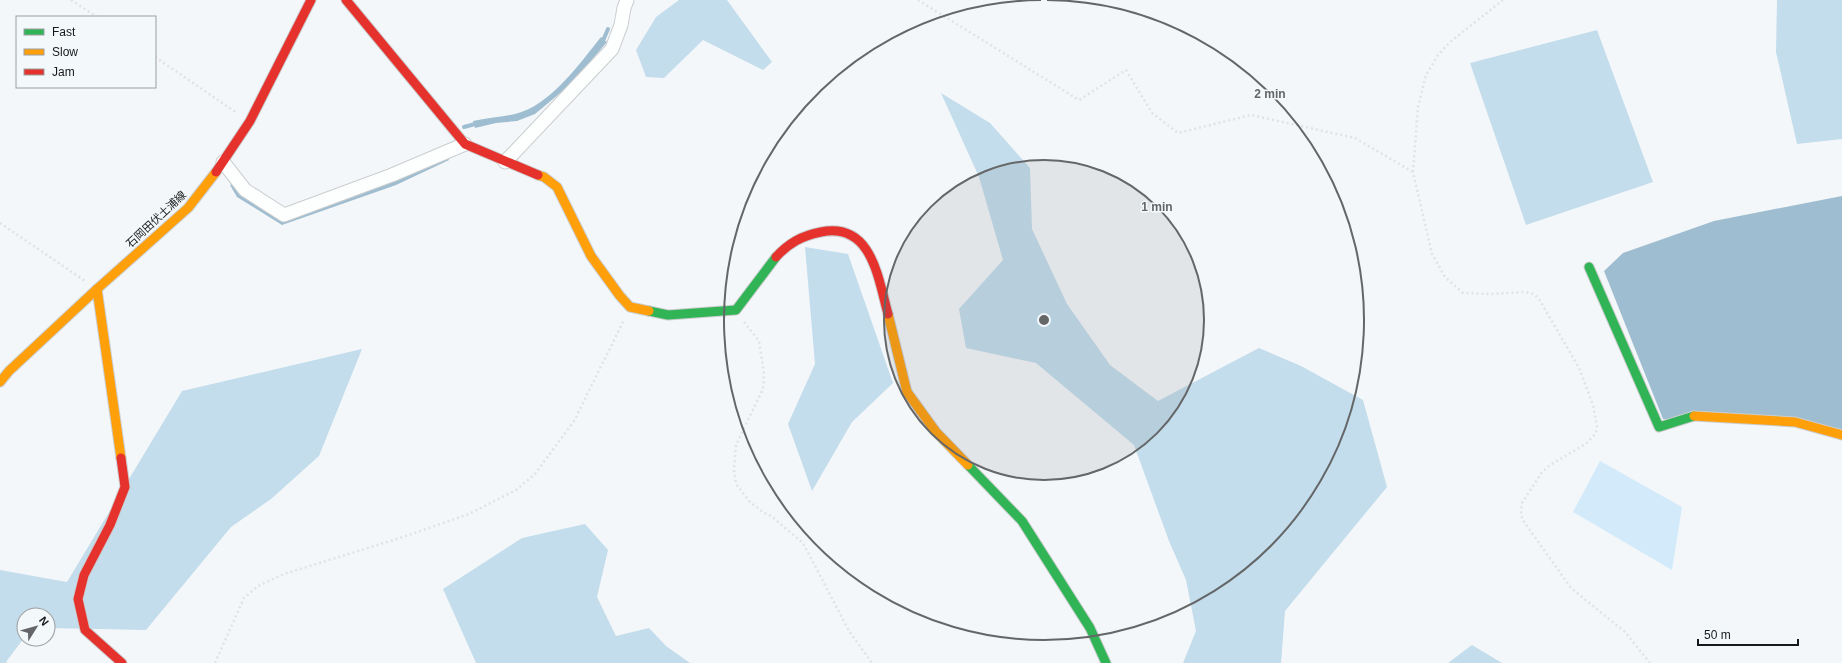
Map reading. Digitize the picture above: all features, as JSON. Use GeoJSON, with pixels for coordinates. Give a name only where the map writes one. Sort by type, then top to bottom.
{"type":"FeatureCollection","features":[{"type":"Feature","properties":{"kind":"street","name":"石岡田伏土浦線"},"geometry":{"type":"LineString","coordinates":[[0,382],[9,371],[97,289],[188,208],[223,162],[250,121],[311,0]]}},
{"type":"Feature","properties":{"kind":"street"},"geometry":{"type":"LineString","coordinates":[[346,0],[465,144],[544,177],[557,187],[591,256],[620,296],[630,307],[668,315],[736,310],[788,244],[810,234],[826,231],[845,232],[861,242],[873,261],[900,355],[907,392],[936,432],[1022,522],[1090,628],[1106,663]]}},
{"type":"Feature","properties":{"kind":"street"},"geometry":{"type":"LineString","coordinates":[[505,162],[612,49],[621,25],[627,0]]}},
{"type":"Feature","properties":{"kind":"street"},"geometry":{"type":"LineString","coordinates":[[223,162],[245,190],[284,215],[392,175],[465,144]]}},
{"type":"Feature","properties":{"kind":"street"},"geometry":{"type":"LineString","coordinates":[[1589,267],[1659,427],[1689,416],[1701,415],[1795,422],[1842,435]]}},
{"type":"Feature","properties":{"kind":"street"},"geometry":{"type":"LineString","coordinates":[[97,289],[125,487],[110,525],[84,575],[78,599],[85,630],[122,663]]}},
{"type":"Feature","properties":{"kind":"path"},"geometry":{"type":"LineString","coordinates":[[72,0],[95,16]]}},
{"type":"Feature","properties":{"kind":"path"},"geometry":{"type":"LineString","coordinates":[[918,0],[1079,100],[1126,70],[1152,113],[1178,133],[1251,115],[1355,138],[1413,172]]}},
{"type":"Feature","properties":{"kind":"path"},"geometry":{"type":"LineString","coordinates":[[1503,0],[1450,42],[1438,55],[1426,75],[1418,107],[1413,172],[1432,254],[1445,277],[1463,293],[1492,294],[1525,292],[1534,294],[1549,315],[1579,368],[1593,405],[1597,426],[1596,433],[1586,443],[1550,465],[1542,472],[1522,503],[1520,514],[1571,588],[1625,632],[1650,663]]}},
{"type":"Feature","properties":{"kind":"path"},"geometry":{"type":"LineString","coordinates":[[156,58],[250,121]]}},
{"type":"Feature","properties":{"kind":"path"},"geometry":{"type":"LineString","coordinates":[[0,223],[97,289]]}},
{"type":"Feature","properties":{"kind":"path"},"geometry":{"type":"LineString","coordinates":[[215,663],[244,598],[258,586],[284,574],[403,537],[469,514],[516,490],[535,474],[574,421],[630,307]]}},
{"type":"Feature","properties":{"kind":"path"},"geometry":{"type":"LineString","coordinates":[[736,310],[759,341],[764,374],[763,389],[736,445],[734,470],[736,484],[750,502],[764,513],[771,516],[803,543],[849,631],[872,663]]}},
{"type":"Feature","properties":{"kind":"shaded area"},"geometry":{"type":"Polygon","coordinates":[[[679,0],[727,0],[772,62],[763,70],[703,40],[664,78],[646,77],[636,50],[656,17],[679,0]]]}},
{"type":"Feature","properties":{"kind":"shaded area"},"geometry":{"type":"Polygon","coordinates":[[[1777,0],[1842,0],[1842,139],[1797,144],[1776,52],[1777,0]]]}},
{"type":"Feature","properties":{"kind":"shaded area"},"geometry":{"type":"Polygon","coordinates":[[[1597,30],[1653,182],[1526,225],[1470,63],[1597,30]]]}},
{"type":"Feature","properties":{"kind":"shaded area"},"geometry":{"type":"Polygon","coordinates":[[[601,37],[607,42],[571,84],[535,114],[517,121],[496,123],[475,128],[473,121],[515,114],[540,102],[552,93],[574,71],[601,37]]]}},
{"type":"Feature","properties":{"kind":"shaded area"},"geometry":{"type":"Polygon","coordinates":[[[941,93],[990,123],[1030,168],[1032,229],[1067,304],[1110,365],[1158,401],[1259,348],[1301,366],[1363,400],[1387,487],[1285,611],[1281,663],[1183,663],[1196,631],[1186,580],[1169,541],[1134,445],[1036,363],[966,348],[959,309],[1003,260],[979,177],[941,93]]]}},
{"type":"Feature","properties":{"kind":"shaded area"},"geometry":{"type":"Polygon","coordinates":[[[446,154],[449,160],[396,185],[282,225],[237,197],[230,185],[236,181],[283,218],[446,154]]]}},
{"type":"Feature","properties":{"kind":"shaded area"},"geometry":{"type":"Polygon","coordinates":[[[1842,196],[1842,429],[1663,419],[1604,271],[1623,253],[1714,221],[1842,196]]]}},
{"type":"Feature","properties":{"kind":"shaded area"},"geometry":{"type":"Polygon","coordinates":[[[805,247],[848,254],[893,383],[852,422],[812,491],[788,424],[815,364],[805,247]]]}},
{"type":"Feature","properties":{"kind":"shaded area"},"geometry":{"type":"Polygon","coordinates":[[[362,349],[319,456],[271,499],[231,527],[146,630],[56,628],[56,607],[16,607],[16,647],[17,647],[6,662],[7,663],[0,663],[0,570],[67,582],[182,391],[362,349]]]}},
{"type":"Feature","properties":{"kind":"shaded area"},"geometry":{"type":"Polygon","coordinates":[[[1600,461],[1682,507],[1672,570],[1573,512],[1600,461]]]}},
{"type":"Feature","properties":{"kind":"shaded area"},"geometry":{"type":"Polygon","coordinates":[[[585,524],[608,550],[597,597],[616,636],[649,628],[666,646],[690,663],[476,663],[443,589],[522,538],[585,524]]]}},
{"type":"Feature","properties":{"kind":"shaded area"},"geometry":{"type":"Polygon","coordinates":[[[1472,645],[1502,663],[1448,663],[1472,645]]]}},
{"type":"Feature","properties":{"kind":"waterway"},"geometry":{"type":"LineString","coordinates":[[602,43],[608,29]]}},
{"type":"Feature","properties":{"kind":"waterway"},"geometry":{"type":"LineString","coordinates":[[464,127],[479,123]]}},
{"type":"Feature","properties":{"kind":"traffic: fast"},"geometry":{"type":"LineString","coordinates":[[649,311],[668,315],[736,310],[776,257]]}},
{"type":"Feature","properties":{"kind":"traffic: fast"},"geometry":{"type":"LineString","coordinates":[[1589,267],[1659,427],[1694,416]]}},
{"type":"Feature","properties":{"kind":"traffic: fast"},"geometry":{"type":"LineString","coordinates":[[968,465],[1022,521],[1090,628],[1106,663]]}},
{"type":"Feature","properties":{"kind":"traffic: slow"},"geometry":{"type":"LineString","coordinates":[[0,382],[9,371],[97,289],[188,208],[216,172]]}},
{"type":"Feature","properties":{"kind":"traffic: slow"},"geometry":{"type":"LineString","coordinates":[[538,175],[544,177],[557,187],[591,256],[620,296],[630,307],[649,311]]}},
{"type":"Feature","properties":{"kind":"traffic: slow"},"geometry":{"type":"LineString","coordinates":[[97,289],[121,458]]}},
{"type":"Feature","properties":{"kind":"traffic: slow"},"geometry":{"type":"LineString","coordinates":[[888,314],[907,392],[936,432],[968,465]]}},
{"type":"Feature","properties":{"kind":"traffic: slow"},"geometry":{"type":"LineString","coordinates":[[1694,416],[1795,422],[1842,435]]}},
{"type":"Feature","properties":{"kind":"traffic: jam"},"geometry":{"type":"LineString","coordinates":[[216,172],[250,121],[311,0]]}},
{"type":"Feature","properties":{"kind":"traffic: jam"},"geometry":{"type":"LineString","coordinates":[[346,0],[465,144],[538,175]]}},
{"type":"Feature","properties":{"kind":"traffic: jam"},"geometry":{"type":"LineString","coordinates":[[776,257],[801,238],[821,232],[838,231],[852,236],[862,244],[870,256],[876,270],[888,314]]}},
{"type":"Feature","properties":{"kind":"traffic: jam"},"geometry":{"type":"LineString","coordinates":[[121,458],[125,487],[110,525],[84,575],[78,599],[85,630],[122,663]]}}]}
